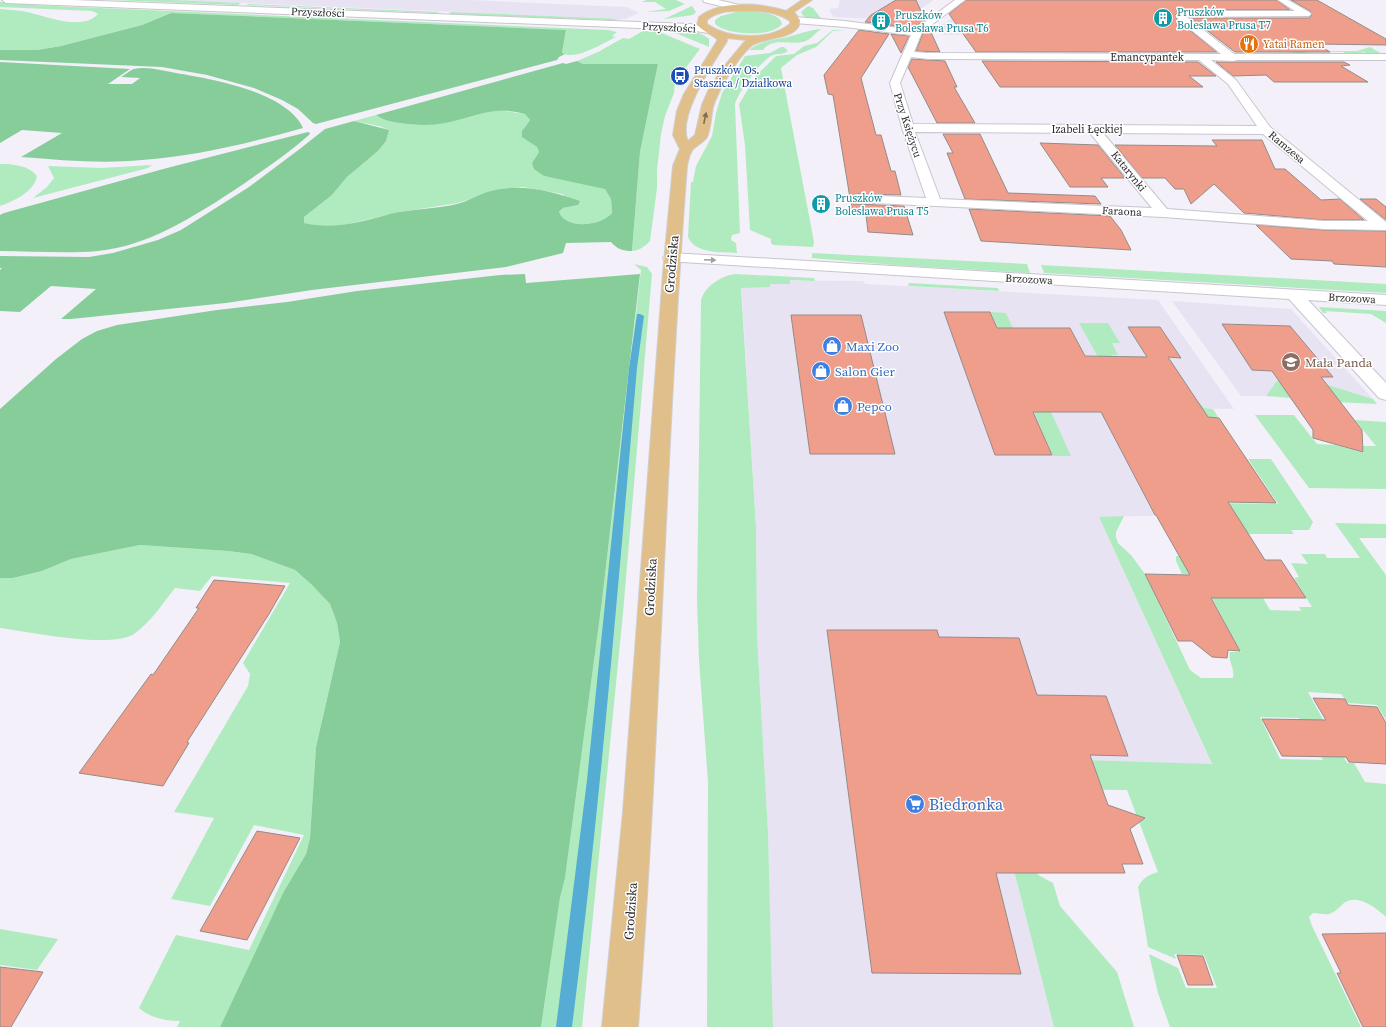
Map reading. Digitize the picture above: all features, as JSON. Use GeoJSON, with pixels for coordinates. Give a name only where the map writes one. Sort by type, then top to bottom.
{"type":"FeatureCollection","features":[{"type":"Feature","properties":{"kind":"main road"},"geometry":{"type":"LineString","coordinates":[[793,22],[789,14],[790,11],[808,0]]}},
{"type":"Feature","properties":{"kind":"main road"},"geometry":{"type":"LineString","coordinates":[[781,2],[763,7],[705,10],[701,22],[704,27],[722,38],[722,41],[690,94],[680,122],[679,135],[686,148],[702,136],[708,105],[714,92],[739,52],[749,42],[784,33],[793,22]]}},
{"type":"Feature","properties":{"kind":"main road"},"geometry":{"type":"LineString","coordinates":[[744,8],[776,11],[793,22]]}},
{"type":"Feature","properties":{"kind":"main road"},"geometry":{"type":"LineString","coordinates":[[711,31],[737,37],[764,37]]}},
{"type":"Feature","properties":{"kind":"main road","name":"Grodziska"},"geometry":{"type":"LineString","coordinates":[[620,1027],[632,890],[671,258],[680,166],[686,148]]}},
{"type":"Feature","properties":{"kind":"street","name":"Przyszłości"},"geometry":{"type":"LineString","coordinates":[[6,0],[630,25],[695,28],[711,31]]}},
{"type":"Feature","properties":{"kind":"street","name":"Przy Księżycu"},"geometry":{"type":"LineString","coordinates":[[934,202],[908,128],[895,83],[917,33],[934,18],[961,0]]}},
{"type":"Feature","properties":{"kind":"street"},"geometry":{"type":"LineString","coordinates":[[1233,58],[1184,21],[1181,16],[1186,14],[1306,14],[1282,0]]}},
{"type":"Feature","properties":{"kind":"street"},"geometry":{"type":"LineString","coordinates":[[705,10],[744,8]]}},
{"type":"Feature","properties":{"kind":"street","name":"Przyszłości"},"geometry":{"type":"LineString","coordinates":[[630,25],[705,10]]}},
{"type":"Feature","properties":{"kind":"street"},"geometry":{"type":"LineString","coordinates":[[793,22],[854,26],[917,33]]}},
{"type":"Feature","properties":{"kind":"street","name":"Emancypantek"},"geometry":{"type":"LineString","coordinates":[[908,54],[928,56],[1203,58],[1386,57]]}},
{"type":"Feature","properties":{"kind":"street"},"geometry":{"type":"LineString","coordinates":[[1364,57],[1382,68]]}},
{"type":"Feature","properties":{"kind":"street","name":"Ramzesa"},"geometry":{"type":"LineString","coordinates":[[1203,58],[1232,82],[1266,130],[1384,226]]}},
{"type":"Feature","properties":{"kind":"street","name":"Izabeli Łęckiej"},"geometry":{"type":"LineString","coordinates":[[908,128],[1266,130]]}},
{"type":"Feature","properties":{"kind":"street","name":"Katarynki"},"geometry":{"type":"LineString","coordinates":[[1093,129],[1163,214]]}},
{"type":"Feature","properties":{"kind":"street","name":"Faraona"},"geometry":{"type":"LineString","coordinates":[[858,199],[1163,214],[1324,225],[1384,226]]}},
{"type":"Feature","properties":{"kind":"street","name":"Brzozowa"},"geometry":{"type":"LineString","coordinates":[[671,258],[1386,300]]}},
{"type":"Feature","properties":{"kind":"street"},"geometry":{"type":"LineString","coordinates":[[1294,295],[1386,394]]}},
{"type":"Feature","properties":{"kind":"shaded area"},"geometry":{"type":"Polygon","coordinates":[[[172,0],[470,0],[627,7],[639,13],[625,19],[172,0]]]}},
{"type":"Feature","properties":{"kind":"shaded area"},"geometry":{"type":"Polygon","coordinates":[[[840,0],[934,0],[900,23],[873,19],[833,17],[829,9],[838,8],[840,0]]]}},
{"type":"Feature","properties":{"kind":"shaded area"},"geometry":{"type":"Polygon","coordinates":[[[952,18],[967,35],[943,35],[938,28],[952,18]]]}},
{"type":"Feature","properties":{"kind":"shaded area"},"geometry":{"type":"Polygon","coordinates":[[[741,280],[863,281],[865,284],[1158,300],[1234,409],[1126,407],[1187,515],[1099,517],[1212,765],[985,757],[1054,1027],[773,1027],[768,832],[757,635],[756,527],[741,280]]]}},
{"type":"Feature","properties":{"kind":"shaded area"},"geometry":{"type":"Polygon","coordinates":[[[1172,301],[1291,309],[1373,399],[1322,383],[1279,382],[1276,382],[1266,396],[1241,396],[1172,301]]]}},
{"type":"Feature","properties":{"kind":"green space"},"geometry":{"type":"Polygon","coordinates":[[[112,0],[172,0],[241,3],[238,5],[112,0]]]}},
{"type":"Feature","properties":{"kind":"green space"},"geometry":{"type":"Polygon","coordinates":[[[647,0],[676,0],[685,4],[669,11],[645,12],[666,9],[655,2],[641,2],[647,0]]]}},
{"type":"Feature","properties":{"kind":"green space"},"geometry":{"type":"Polygon","coordinates":[[[0,2],[36,3],[31,5],[608,30],[617,32],[612,36],[616,37],[597,47],[575,55],[568,55],[562,53],[566,30],[172,12],[142,25],[61,46],[37,50],[0,50],[0,9],[23,11],[56,20],[75,22],[84,22],[92,19],[98,14],[92,11],[0,7],[0,2]]]}},
{"type":"Feature","properties":{"kind":"green space"},"geometry":{"type":"Polygon","coordinates":[[[248,4],[440,12],[246,5],[248,4]]]}},
{"type":"Feature","properties":{"kind":"green space"},"geometry":{"type":"Polygon","coordinates":[[[692,6],[696,12],[693,15],[664,19],[692,6]]]}},
{"type":"Feature","properties":{"kind":"green space"},"geometry":{"type":"Polygon","coordinates":[[[808,6],[813,8],[823,21],[810,19],[802,15],[801,12],[808,6]]]}},
{"type":"Feature","properties":{"kind":"green space"},"geometry":{"type":"Polygon","coordinates":[[[173,12],[172,13],[566,30],[562,53],[565,54],[557,60],[316,124],[298,109],[282,100],[254,88],[207,75],[162,67],[0,60],[0,50],[37,50],[61,46],[142,25],[173,12]]]}},
{"type":"Feature","properties":{"kind":"green space"},"geometry":{"type":"Polygon","coordinates":[[[451,12],[623,19],[610,20],[449,14],[451,12]]]}},
{"type":"Feature","properties":{"kind":"green space"},"geometry":{"type":"Polygon","coordinates":[[[736,12],[762,12],[780,19],[782,24],[769,31],[759,33],[738,33],[721,28],[715,24],[715,20],[721,16],[736,12]]]}},
{"type":"Feature","properties":{"kind":"green space"},"geometry":{"type":"Polygon","coordinates":[[[666,29],[700,33],[709,39],[709,47],[666,29]]]}},
{"type":"Feature","properties":{"kind":"green space"},"geometry":{"type":"Polygon","coordinates":[[[821,29],[811,38],[803,42],[782,42],[771,44],[763,50],[749,50],[767,41],[821,29]]]}},
{"type":"Feature","properties":{"kind":"green space"},"geometry":{"type":"Polygon","coordinates":[[[833,30],[845,30],[833,31],[816,47],[797,55],[781,68],[814,242],[813,247],[773,245],[771,243],[771,239],[750,230],[745,145],[739,104],[756,76],[776,56],[794,54],[804,46],[817,43],[833,30]]]}},
{"type":"Feature","properties":{"kind":"green space"},"geometry":{"type":"Polygon","coordinates":[[[643,31],[657,31],[700,49],[681,74],[679,73],[676,77],[678,78],[675,82],[674,93],[665,116],[661,134],[657,170],[657,188],[650,241],[642,248],[632,251],[640,152],[658,64],[583,64],[577,61],[598,52],[623,38],[629,39],[643,31]]]}},
{"type":"Feature","properties":{"kind":"green space"},"geometry":{"type":"Polygon","coordinates":[[[784,47],[788,51],[773,55],[757,69],[737,98],[735,104],[740,233],[732,235],[731,240],[736,243],[737,253],[709,251],[696,247],[691,243],[688,237],[691,182],[693,182],[696,166],[712,136],[716,113],[722,93],[745,56],[770,53],[784,47]]]}},
{"type":"Feature","properties":{"kind":"green space"},"geometry":{"type":"Polygon","coordinates":[[[1370,47],[1384,55],[1373,55],[1359,51],[1368,55],[1348,55],[1343,52],[1305,52],[1309,55],[1297,55],[1292,52],[1254,52],[1258,56],[1250,52],[1357,51],[1370,47]]]}},
{"type":"Feature","properties":{"kind":"green space"},"geometry":{"type":"Polygon","coordinates":[[[577,61],[583,64],[658,64],[640,152],[632,251],[620,249],[611,242],[566,243],[563,253],[506,267],[312,290],[226,303],[71,319],[61,319],[96,289],[51,286],[20,312],[0,311],[0,270],[2,268],[0,268],[0,256],[89,257],[113,253],[158,240],[181,230],[249,187],[325,129],[354,121],[389,130],[386,141],[378,151],[347,177],[332,195],[304,217],[304,223],[326,226],[347,224],[398,212],[457,204],[491,191],[513,188],[547,191],[580,201],[578,205],[563,208],[559,212],[563,218],[569,222],[584,224],[600,221],[612,213],[611,199],[605,189],[544,176],[534,169],[532,163],[539,152],[537,147],[522,137],[522,131],[530,120],[525,114],[494,111],[445,123],[428,125],[393,122],[376,115],[563,63],[566,64],[577,61]]]}},
{"type":"Feature","properties":{"kind":"green space"},"geometry":{"type":"Polygon","coordinates":[[[0,62],[130,69],[108,84],[132,84],[140,78],[121,77],[132,70],[139,68],[155,69],[209,79],[247,89],[265,96],[281,105],[294,116],[303,128],[223,148],[163,158],[97,162],[21,157],[62,133],[22,130],[0,143],[0,62]]]}},
{"type":"Feature","properties":{"kind":"green space"},"geometry":{"type":"Polygon","coordinates":[[[490,111],[505,111],[525,114],[530,120],[524,128],[522,136],[537,147],[539,152],[532,163],[544,176],[605,188],[611,199],[612,213],[600,221],[592,223],[576,224],[569,222],[563,218],[559,212],[563,208],[578,205],[562,194],[523,187],[501,189],[458,203],[401,212],[340,226],[316,226],[303,223],[304,217],[332,195],[347,177],[378,151],[386,141],[389,130],[379,126],[354,121],[376,115],[393,122],[423,124],[445,122],[490,111]]]}},
{"type":"Feature","properties":{"kind":"green space"},"geometry":{"type":"Polygon","coordinates":[[[308,132],[310,133],[309,135],[291,150],[233,191],[185,221],[152,237],[116,248],[98,251],[0,251],[0,215],[4,213],[167,168],[308,132]]]}},
{"type":"Feature","properties":{"kind":"green space"},"geometry":{"type":"Polygon","coordinates":[[[0,164],[25,167],[37,176],[32,187],[28,191],[17,199],[0,206],[0,164]]]}},
{"type":"Feature","properties":{"kind":"green space"},"geometry":{"type":"Polygon","coordinates":[[[152,165],[148,168],[33,198],[47,187],[54,178],[48,166],[101,168],[152,165]]]}},
{"type":"Feature","properties":{"kind":"green space"},"geometry":{"type":"Polygon","coordinates":[[[812,253],[1027,264],[1030,273],[894,265],[812,258],[812,253]]]}},
{"type":"Feature","properties":{"kind":"green space"},"geometry":{"type":"Polygon","coordinates":[[[634,264],[647,267],[652,274],[623,613],[582,1027],[541,1027],[560,898],[565,878],[602,601],[641,270],[634,264]]]}},
{"type":"Feature","properties":{"kind":"green space"},"geometry":{"type":"Polygon","coordinates":[[[1041,265],[1386,284],[1386,293],[1044,273],[1041,265]]]}},
{"type":"Feature","properties":{"kind":"green space"},"geometry":{"type":"Polygon","coordinates":[[[525,274],[526,283],[640,274],[602,601],[565,878],[560,898],[541,1027],[220,1027],[283,893],[306,854],[310,838],[316,747],[340,642],[337,623],[330,604],[295,570],[251,554],[140,545],[71,559],[42,571],[13,578],[0,578],[0,409],[56,359],[82,339],[97,331],[117,325],[357,291],[500,275],[525,274]]]}},
{"type":"Feature","properties":{"kind":"green space"},"geometry":{"type":"Polygon","coordinates":[[[735,274],[814,278],[815,281],[790,280],[790,284],[770,284],[770,287],[741,288],[756,527],[757,635],[768,832],[773,1027],[707,1027],[708,782],[699,660],[697,599],[701,300],[706,290],[714,282],[735,274]]]}},
{"type":"Feature","properties":{"kind":"green space"},"geometry":{"type":"Polygon","coordinates":[[[909,283],[998,288],[999,291],[908,286],[909,283]]]}},
{"type":"Feature","properties":{"kind":"green space"},"geometry":{"type":"Polygon","coordinates":[[[1319,307],[1386,311],[1386,323],[1371,314],[1325,311],[1327,313],[1323,313],[1319,307]]]}},
{"type":"Feature","properties":{"kind":"green space"},"geometry":{"type":"Polygon","coordinates":[[[991,312],[1006,313],[1071,456],[1053,456],[991,312]]]}},
{"type":"Feature","properties":{"kind":"green space"},"geometry":{"type":"Polygon","coordinates":[[[1079,323],[1108,323],[1120,343],[1112,343],[1118,355],[1111,355],[1137,398],[1158,403],[1200,403],[1204,408],[1213,409],[1218,417],[1142,416],[1216,503],[1278,504],[1248,459],[1271,459],[1313,522],[1309,530],[1291,530],[1294,534],[1248,534],[1220,543],[1252,598],[1263,598],[1270,610],[1301,611],[1299,607],[1312,607],[1294,578],[1299,577],[1291,563],[1308,564],[1301,554],[1325,554],[1327,558],[1360,558],[1335,523],[1386,524],[1386,538],[1359,538],[1386,575],[1386,720],[1377,705],[1348,703],[1341,694],[1308,692],[1347,763],[1354,763],[1365,782],[1386,784],[1386,917],[1366,903],[1349,900],[1336,911],[1329,914],[1313,913],[1309,917],[1361,1027],[1170,1027],[1158,993],[1149,954],[1178,968],[1186,988],[1217,988],[1204,955],[1174,954],[1176,959],[1148,947],[1138,887],[1146,877],[1158,872],[1127,790],[1015,789],[1038,875],[1053,883],[1060,906],[1117,972],[1134,1027],[1054,1027],[985,757],[1212,764],[1099,517],[1124,516],[1116,532],[1118,543],[1131,555],[1145,574],[1190,670],[1201,678],[1233,678],[1230,652],[1241,652],[1199,574],[1182,574],[1176,561],[1176,556],[1181,556],[1195,531],[1079,323]],[[1260,717],[1280,759],[1323,760],[1299,718],[1260,717]]]}},
{"type":"Feature","properties":{"kind":"green space"},"geometry":{"type":"Polygon","coordinates":[[[1282,379],[1322,383],[1373,399],[1377,404],[1293,400],[1291,398],[1266,396],[1276,382],[1282,379]]]}},
{"type":"Feature","properties":{"kind":"green space"},"geometry":{"type":"Polygon","coordinates":[[[1255,415],[1294,415],[1317,444],[1336,445],[1364,453],[1363,446],[1376,446],[1355,420],[1386,422],[1386,489],[1309,488],[1255,415]]]}},
{"type":"Feature","properties":{"kind":"green space"},"geometry":{"type":"Polygon","coordinates":[[[140,545],[251,554],[295,570],[330,604],[337,623],[340,642],[316,747],[310,838],[306,854],[283,893],[220,1027],[177,1027],[180,1021],[158,1018],[139,1008],[176,935],[249,950],[304,835],[254,825],[210,906],[171,899],[214,818],[174,812],[248,686],[250,674],[243,663],[290,583],[212,576],[200,591],[175,588],[146,624],[134,634],[123,638],[89,640],[49,636],[0,628],[0,578],[13,578],[42,571],[71,559],[140,545]]]}},
{"type":"Feature","properties":{"kind":"green space"},"geometry":{"type":"Polygon","coordinates":[[[0,929],[58,939],[37,970],[0,965],[0,929]]]}},
{"type":"Feature","properties":{"kind":"building"},"geometry":{"type":"Polygon","coordinates":[[[896,0],[916,0],[925,20],[914,28],[865,22],[871,15],[896,0]]]}},
{"type":"Feature","properties":{"kind":"building"},"geometry":{"type":"Polygon","coordinates":[[[966,0],[1277,0],[1290,10],[1189,10],[1175,15],[1178,21],[1217,52],[976,52],[949,14],[966,0]]]}},
{"type":"Feature","properties":{"kind":"building"},"geometry":{"type":"Polygon","coordinates":[[[1291,0],[1317,0],[1386,39],[1386,45],[1317,44],[1330,52],[1235,52],[1191,18],[1309,18],[1312,15],[1310,11],[1291,0]]]}},
{"type":"Feature","properties":{"kind":"building"},"geometry":{"type":"Polygon","coordinates":[[[929,28],[940,52],[916,51],[923,33],[929,28]]]}},
{"type":"Feature","properties":{"kind":"building"},"geometry":{"type":"Polygon","coordinates":[[[859,30],[889,34],[861,78],[876,135],[881,135],[891,171],[895,171],[901,195],[858,194],[853,195],[850,198],[833,95],[828,94],[824,75],[859,30]]]}},
{"type":"Feature","properties":{"kind":"building"},"geometry":{"type":"Polygon","coordinates":[[[891,34],[909,36],[901,53],[891,34]]]}},
{"type":"Feature","properties":{"kind":"building"},"geometry":{"type":"Polygon","coordinates":[[[912,59],[945,61],[957,87],[954,87],[975,123],[937,123],[908,67],[912,59]]]}},
{"type":"Feature","properties":{"kind":"building"},"geometry":{"type":"Polygon","coordinates":[[[982,61],[1198,62],[1216,76],[1189,76],[1203,87],[1000,87],[982,61]]]}},
{"type":"Feature","properties":{"kind":"building"},"geometry":{"type":"Polygon","coordinates":[[[1216,62],[1344,62],[1350,65],[1341,66],[1368,82],[1274,82],[1266,75],[1233,76],[1216,62]]]}},
{"type":"Feature","properties":{"kind":"building"},"geometry":{"type":"Polygon","coordinates":[[[943,134],[980,134],[1008,193],[1095,196],[1101,204],[965,199],[947,153],[953,153],[943,134]]]}},
{"type":"Feature","properties":{"kind":"building"},"geometry":{"type":"Polygon","coordinates":[[[1212,140],[1262,140],[1275,169],[1285,169],[1321,200],[1340,199],[1364,220],[1324,220],[1244,213],[1214,184],[1191,204],[1184,189],[1175,189],[1165,178],[1142,178],[1115,145],[1217,146],[1212,140]]]}},
{"type":"Feature","properties":{"kind":"building"},"geometry":{"type":"Polygon","coordinates":[[[1040,143],[1098,145],[1125,178],[1101,178],[1108,187],[1070,187],[1040,143]]]}},
{"type":"Feature","properties":{"kind":"building"},"geometry":{"type":"Polygon","coordinates":[[[1360,199],[1376,199],[1386,207],[1386,220],[1360,199]]]}},
{"type":"Feature","properties":{"kind":"building"},"geometry":{"type":"Polygon","coordinates":[[[851,201],[853,204],[904,206],[913,235],[868,232],[866,215],[853,215],[851,201]]]}},
{"type":"Feature","properties":{"kind":"building"},"geometry":{"type":"Polygon","coordinates":[[[969,209],[1110,216],[1121,230],[1131,250],[981,241],[969,209]]]}},
{"type":"Feature","properties":{"kind":"building"},"geometry":{"type":"Polygon","coordinates":[[[1256,225],[1324,230],[1386,231],[1386,267],[1334,264],[1332,261],[1291,259],[1256,225]]]}},
{"type":"Feature","properties":{"kind":"building"},"geometry":{"type":"Polygon","coordinates":[[[944,312],[990,312],[997,328],[1070,328],[1085,356],[1147,357],[1128,327],[1160,327],[1181,358],[1168,357],[1208,417],[1219,418],[1276,503],[1228,502],[1265,560],[1281,560],[1306,598],[1211,598],[1240,651],[1228,650],[1227,658],[1212,657],[1192,641],[1178,641],[1145,574],[1190,575],[1155,515],[1101,412],[1033,412],[1052,455],[995,455],[944,312]]]}},
{"type":"Feature","properties":{"kind":"building"},"geometry":{"type":"Polygon","coordinates":[[[791,315],[861,315],[895,454],[810,454],[791,315]]]}},
{"type":"Feature","properties":{"kind":"building"},"geometry":{"type":"Polygon","coordinates":[[[1222,324],[1290,326],[1333,377],[1321,377],[1362,430],[1363,452],[1313,438],[1313,430],[1272,371],[1252,370],[1222,324]]]}},
{"type":"Feature","properties":{"kind":"building"},"geometry":{"type":"Polygon","coordinates":[[[214,580],[285,586],[269,614],[187,742],[189,743],[163,786],[79,773],[151,674],[153,675],[199,608],[196,608],[214,580]]]}},
{"type":"Feature","properties":{"kind":"building"},"geometry":{"type":"Polygon","coordinates":[[[827,630],[937,630],[939,637],[1019,638],[1037,695],[1106,696],[1128,756],[1090,755],[1108,805],[1145,818],[1130,829],[1143,864],[1122,864],[1125,873],[996,873],[1021,974],[872,973],[827,630]]]}},
{"type":"Feature","properties":{"kind":"building"},"geometry":{"type":"Polygon","coordinates":[[[1313,698],[1345,699],[1348,705],[1377,707],[1386,723],[1386,764],[1349,762],[1346,757],[1282,756],[1262,719],[1326,720],[1313,698]]]}},
{"type":"Feature","properties":{"kind":"building"},"geometry":{"type":"Polygon","coordinates":[[[257,831],[300,838],[247,940],[200,931],[257,831]]]}},
{"type":"Feature","properties":{"kind":"building"},"geometry":{"type":"Polygon","coordinates":[[[1386,933],[1386,1027],[1363,1027],[1337,973],[1341,973],[1322,934],[1386,933]]]}},
{"type":"Feature","properties":{"kind":"building"},"geometry":{"type":"Polygon","coordinates":[[[1177,955],[1203,956],[1213,985],[1188,985],[1177,955]]]}},
{"type":"Feature","properties":{"kind":"building"},"geometry":{"type":"Polygon","coordinates":[[[0,967],[43,972],[11,1027],[0,1027],[0,967]]]}},
{"type":"Feature","properties":{"kind":"waterway"},"geometry":{"type":"LineString","coordinates":[[564,1027],[594,780],[633,368],[640,316]]}},
{"type":"Feature","properties":{"kind":"place","name":"Pruszków Bolesława Prusa T7"},"geometry":{"type":"Point","coordinates":[1163,18]}},
{"type":"Feature","properties":{"kind":"place","name":"Pruszków Bolesława Prusa T6"},"geometry":{"type":"Point","coordinates":[881,21]}},
{"type":"Feature","properties":{"kind":"place","name":"Yatai Ramen"},"geometry":{"type":"Point","coordinates":[1249,44]}},
{"type":"Feature","properties":{"kind":"place","name":"Pruszków Os. Staszica / Działkowa"},"geometry":{"type":"Point","coordinates":[680,76]}},
{"type":"Feature","properties":{"kind":"place","name":"Pruszków Bolesława Prusa T5"},"geometry":{"type":"Point","coordinates":[821,204]}},
{"type":"Feature","properties":{"kind":"place","name":"Maxi Zoo"},"geometry":{"type":"Point","coordinates":[832,346]}},
{"type":"Feature","properties":{"kind":"place","name":"Mała Panda"},"geometry":{"type":"Point","coordinates":[1291,362]}},
{"type":"Feature","properties":{"kind":"place","name":"Salon Gier"},"geometry":{"type":"Point","coordinates":[821,371]}},
{"type":"Feature","properties":{"kind":"place","name":"Pepco"},"geometry":{"type":"Point","coordinates":[843,406]}},
{"type":"Feature","properties":{"kind":"place","name":"Biedronka"},"geometry":{"type":"Point","coordinates":[915,804]}}]}
